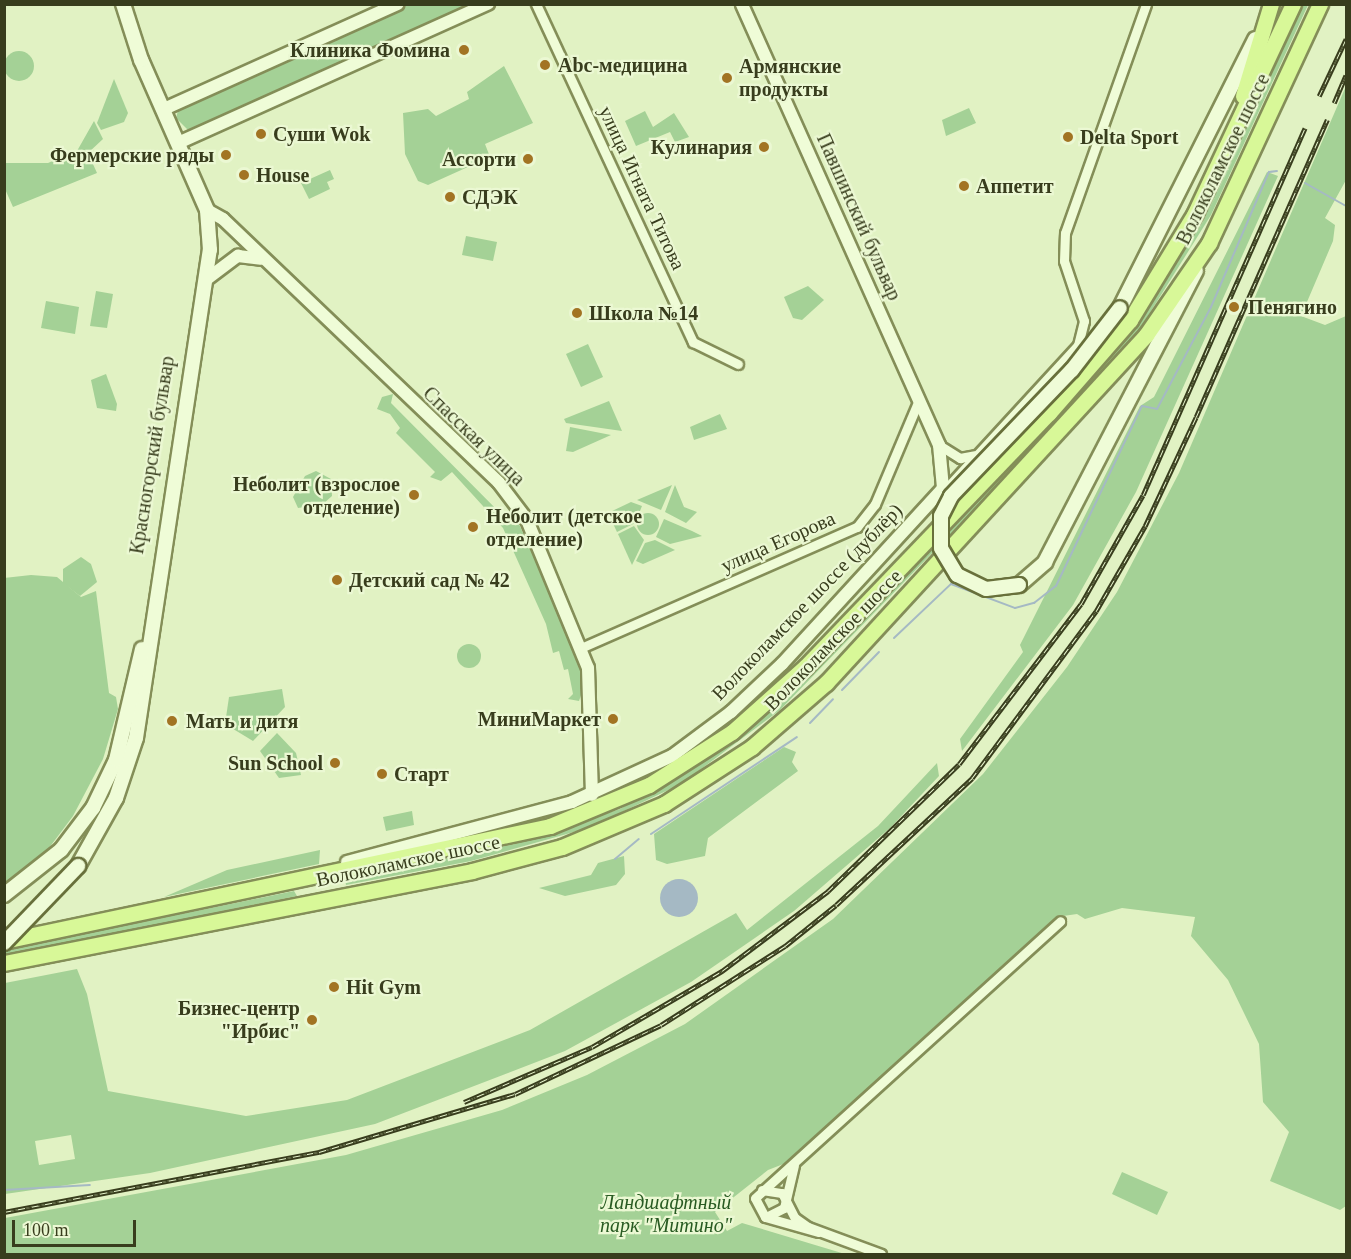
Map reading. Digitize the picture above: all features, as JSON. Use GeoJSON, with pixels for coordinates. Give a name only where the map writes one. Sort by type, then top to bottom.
{"type":"FeatureCollection","features":[{"type":"Feature","properties":{"kind":"main road","name":"Красногорский бульвар"},"geometry":{"type":"LineString","coordinates":[[4,942],[63,886],[106,820],[136,738],[154,634],[207,279],[208,217],[123,4]]}},
{"type":"Feature","properties":{"kind":"main road"},"geometry":{"type":"LineString","coordinates":[[1209,243],[1045,562],[1019,585],[986,589],[957,575],[940,548],[941,516],[955,491],[1072,370],[1120,308],[1272,4]]}},
{"type":"Feature","properties":{"kind":"main road","name":"Волоколамское шоссе"},"geometry":{"type":"LineString","coordinates":[[4,942],[296,882],[550,826],[672,773],[732,732],[791,680],[980,485],[1130,320],[1173,255],[1230,142],[1293,4]]}},
{"type":"Feature","properties":{"kind":"main road","name":"Волоколамское шоссе"},"geometry":{"type":"LineString","coordinates":[[4,963],[518,860],[606,831],[706,779],[782,724],[826,683],[1083,410],[1146,335],[1209,243],[1320,4]]}},
{"type":"Feature","properties":{"kind":"main road"},"geometry":{"type":"LineString","coordinates":[[1230,142],[1264,20]]}},
{"type":"Feature","properties":{"kind":"main road","name":"Красногорский бульвар"},"geometry":{"type":"LineString","coordinates":[[4,895],[61,850],[93,808],[116,760],[134,692],[208,217]]}},
{"type":"Feature","properties":{"kind":"street"},"geometry":{"type":"LineString","coordinates":[[164,109],[398,4]]}},
{"type":"Feature","properties":{"kind":"street","name":"улица Игната Титова"},"geometry":{"type":"LineString","coordinates":[[536,4],[693,342],[738,364]]}},
{"type":"Feature","properties":{"kind":"street","name":"Павшинский бульвар"},"geometry":{"type":"LineString","coordinates":[[742,4],[939,445],[946,472],[939,496]]}},
{"type":"Feature","properties":{"kind":"street","name":"Волоколамское шоссе (дублёр)"},"geometry":{"type":"LineString","coordinates":[[296,882],[333,866],[592,795],[653,767],[731,712],[909,529],[1078,345],[1084,321],[1062,252],[1068,216],[1146,4]]}},
{"type":"Feature","properties":{"kind":"street"},"geometry":{"type":"LineString","coordinates":[[178,142],[479,6]]}},
{"type":"Feature","properties":{"kind":"street","name":"Спасская улица"},"geometry":{"type":"LineString","coordinates":[[208,217],[265,260],[513,500],[540,545],[583,647],[591,696],[592,795]]}},
{"type":"Feature","properties":{"kind":"street"},"geometry":{"type":"LineString","coordinates":[[207,279],[238,256],[265,260]]}},
{"type":"Feature","properties":{"kind":"street","name":"улица Егорова"},"geometry":{"type":"LineString","coordinates":[[583,647],[865,520],[919,400]]}},
{"type":"Feature","properties":{"kind":"street"},"geometry":{"type":"LineString","coordinates":[[939,445],[960,458],[980,453]]}},
{"type":"Feature","properties":{"kind":"street"},"geometry":{"type":"LineString","coordinates":[[909,529],[980,485]]}},
{"type":"Feature","properties":{"kind":"street"},"geometry":{"type":"LineString","coordinates":[[881,1254],[819,1232],[765,1217],[755,1207],[760,1191],[795,1165],[1060,921]]}},
{"type":"Feature","properties":{"kind":"street"},"geometry":{"type":"LineString","coordinates":[[765,1217],[780,1214],[795,1165]]}},
{"type":"Feature","properties":{"kind":"street"},"geometry":{"type":"LineString","coordinates":[[760,1191],[775,1189],[795,1218],[819,1232]]}},
{"type":"Feature","properties":{"kind":"green space"},"geometry":{"type":"Polygon","coordinates":[[[463,4],[469,7],[191,133],[176,118],[179,107],[407,5],[463,4]]]}},
{"type":"Feature","properties":{"kind":"green space"},"geometry":{"type":"Polygon","coordinates":[[[1302,5],[1308,5],[1211,215],[1141,327],[1061,420],[780,710],[681,784],[588,828],[471,861],[346,885],[345,880],[515,844],[620,809],[698,766],[808,676],[1058,416],[1136,325],[1206,212],[1302,5]]]}},
{"type":"Feature","properties":{"kind":"green space"},"geometry":{"type":"Polygon","coordinates":[[[19,51],[30,55],[34,66],[30,77],[19,81],[8,77],[4,66],[8,55],[19,51]]]}},
{"type":"Feature","properties":{"kind":"green space"},"geometry":{"type":"Polygon","coordinates":[[[504,66],[533,123],[485,144],[490,157],[428,185],[418,181],[405,154],[403,113],[428,109],[436,116],[469,99],[467,92],[504,66]]]}},
{"type":"Feature","properties":{"kind":"green space"},"geometry":{"type":"Polygon","coordinates":[[[114,79],[128,113],[124,122],[101,130],[97,123],[114,79]]]}},
{"type":"Feature","properties":{"kind":"green space","name":"Ландшафтный парк \"Митино\""},"geometry":{"type":"Polygon","coordinates":[[[1346,86],[1346,180],[1325,218],[1335,225],[1333,241],[1301,316],[1325,325],[1346,316],[1346,1206],[1340,1210],[1270,1181],[1289,1132],[1263,1102],[1259,1044],[1228,980],[1191,936],[1195,917],[1122,908],[1085,919],[1077,914],[1056,917],[786,1163],[768,1170],[715,1212],[727,1231],[742,1223],[845,1254],[5,1254],[5,1218],[346,1155],[502,1110],[587,1075],[685,1024],[833,919],[983,774],[1067,667],[1117,592],[1179,473],[1346,86]]]}},
{"type":"Feature","properties":{"kind":"green space"},"geometry":{"type":"Polygon","coordinates":[[[969,108],[976,123],[946,136],[942,120],[969,108]]]}},
{"type":"Feature","properties":{"kind":"green space"},"geometry":{"type":"Polygon","coordinates":[[[645,111],[653,127],[674,113],[689,137],[675,142],[670,132],[636,146],[625,121],[645,111]]]}},
{"type":"Feature","properties":{"kind":"green space"},"geometry":{"type":"Polygon","coordinates":[[[94,121],[103,139],[88,153],[97,173],[13,207],[5,189],[5,163],[48,163],[77,151],[94,121]]]}},
{"type":"Feature","properties":{"kind":"green space"},"geometry":{"type":"Polygon","coordinates":[[[330,170],[334,179],[327,182],[330,189],[309,199],[301,183],[330,170]]]}},
{"type":"Feature","properties":{"kind":"green space"},"geometry":{"type":"Polygon","coordinates":[[[1267,172],[1278,176],[1136,492],[1073,605],[962,751],[960,739],[1023,652],[1020,645],[1140,406],[1154,397],[1267,172]]]}},
{"type":"Feature","properties":{"kind":"green space"},"geometry":{"type":"Polygon","coordinates":[[[466,236],[497,242],[493,261],[462,255],[466,236]]]}},
{"type":"Feature","properties":{"kind":"green space"},"geometry":{"type":"Polygon","coordinates":[[[808,286],[824,300],[802,320],[793,318],[784,297],[808,286]]]}},
{"type":"Feature","properties":{"kind":"green space"},"geometry":{"type":"Polygon","coordinates":[[[96,291],[113,294],[107,328],[90,326],[96,291]]]}},
{"type":"Feature","properties":{"kind":"green space"},"geometry":{"type":"Polygon","coordinates":[[[46,301],[79,307],[75,334],[41,328],[46,301]]]}},
{"type":"Feature","properties":{"kind":"green space"},"geometry":{"type":"Polygon","coordinates":[[[588,344],[603,377],[581,387],[566,354],[588,344]]]}},
{"type":"Feature","properties":{"kind":"green space"},"geometry":{"type":"Polygon","coordinates":[[[106,374],[117,404],[116,411],[97,408],[91,380],[106,374]]]}},
{"type":"Feature","properties":{"kind":"green space"},"geometry":{"type":"Polygon","coordinates":[[[393,394],[391,403],[512,525],[518,522],[577,652],[585,683],[579,701],[568,699],[573,694],[568,669],[564,670],[559,651],[553,653],[546,624],[503,528],[452,472],[441,481],[430,477],[435,472],[396,433],[400,428],[390,414],[377,409],[382,397],[393,394]]]}},
{"type":"Feature","properties":{"kind":"green space"},"geometry":{"type":"Polygon","coordinates":[[[609,401],[622,431],[566,423],[564,419],[609,401]]]}},
{"type":"Feature","properties":{"kind":"green space"},"geometry":{"type":"Polygon","coordinates":[[[720,414],[727,429],[694,440],[690,427],[720,414]]]}},
{"type":"Feature","properties":{"kind":"green space"},"geometry":{"type":"Polygon","coordinates":[[[570,427],[611,435],[573,452],[566,451],[570,427]]]}},
{"type":"Feature","properties":{"kind":"green space"},"geometry":{"type":"Polygon","coordinates":[[[316,471],[331,479],[332,496],[323,504],[298,508],[293,497],[305,476],[316,471]]]}},
{"type":"Feature","properties":{"kind":"green space"},"geometry":{"type":"Polygon","coordinates":[[[672,485],[661,510],[637,500],[672,485]]]}},
{"type":"Feature","properties":{"kind":"green space"},"geometry":{"type":"Polygon","coordinates":[[[675,485],[684,507],[697,512],[686,523],[665,512],[675,485]]]}},
{"type":"Feature","properties":{"kind":"green space"},"geometry":{"type":"Polygon","coordinates":[[[631,502],[642,506],[635,523],[617,532],[608,513],[631,502]]]}},
{"type":"Feature","properties":{"kind":"green space"},"geometry":{"type":"Polygon","coordinates":[[[648,513],[656,516],[659,524],[656,532],[648,535],[640,532],[637,524],[640,516],[648,513]]]}},
{"type":"Feature","properties":{"kind":"green space"},"geometry":{"type":"Polygon","coordinates":[[[664,519],[702,536],[670,544],[656,537],[664,519]]]}},
{"type":"Feature","properties":{"kind":"green space"},"geometry":{"type":"Polygon","coordinates":[[[634,526],[644,540],[632,565],[618,534],[634,526]]]}},
{"type":"Feature","properties":{"kind":"green space"},"geometry":{"type":"Polygon","coordinates":[[[655,540],[675,550],[643,564],[636,561],[645,543],[655,540]]]}},
{"type":"Feature","properties":{"kind":"green space"},"geometry":{"type":"Polygon","coordinates":[[[81,557],[91,564],[97,582],[80,596],[63,583],[63,569],[81,557]]]}},
{"type":"Feature","properties":{"kind":"green space"},"geometry":{"type":"Polygon","coordinates":[[[31,575],[57,577],[81,597],[96,591],[109,693],[116,697],[118,709],[103,759],[73,816],[49,848],[5,885],[4,578],[31,575]]]}},
{"type":"Feature","properties":{"kind":"green space"},"geometry":{"type":"Polygon","coordinates":[[[469,644],[474,645],[480,651],[480,661],[474,667],[469,668],[464,667],[458,661],[457,656],[458,651],[464,645],[469,644]]]}},
{"type":"Feature","properties":{"kind":"green space"},"geometry":{"type":"Polygon","coordinates":[[[282,689],[285,707],[253,741],[225,724],[229,697],[282,689]]]}},
{"type":"Feature","properties":{"kind":"green space"},"geometry":{"type":"Polygon","coordinates":[[[277,733],[296,753],[301,775],[279,778],[260,751],[277,733]]]}},
{"type":"Feature","properties":{"kind":"green space"},"geometry":{"type":"Polygon","coordinates":[[[784,747],[796,752],[792,762],[798,771],[708,838],[705,856],[667,864],[656,860],[654,834],[784,747]]]}},
{"type":"Feature","properties":{"kind":"green space"},"geometry":{"type":"Polygon","coordinates":[[[937,763],[939,776],[890,828],[794,911],[691,982],[565,1051],[375,1124],[150,1173],[5,1194],[5,983],[77,969],[87,994],[108,1091],[246,1116],[347,1100],[530,1030],[736,913],[747,930],[878,826],[937,763]],[[71,1135],[35,1141],[39,1165],[75,1159],[71,1135]]]}},
{"type":"Feature","properties":{"kind":"green space"},"geometry":{"type":"Polygon","coordinates":[[[412,811],[414,825],[386,831],[383,817],[412,811]]]}},
{"type":"Feature","properties":{"kind":"green space"},"geometry":{"type":"Polygon","coordinates":[[[320,850],[319,864],[164,897],[227,870],[320,850]]]}},
{"type":"Feature","properties":{"kind":"green space"},"geometry":{"type":"Polygon","coordinates":[[[624,856],[625,874],[616,885],[565,896],[539,888],[591,875],[598,863],[624,856]]]}},
{"type":"Feature","properties":{"kind":"green space"},"geometry":{"type":"Polygon","coordinates":[[[294,891],[297,896],[5,955],[5,950],[294,891]]]}},
{"type":"Feature","properties":{"kind":"green space"},"geometry":{"type":"Polygon","coordinates":[[[1122,1172],[1168,1192],[1157,1215],[1112,1194],[1122,1172]]]}},
{"type":"Feature","properties":{"kind":"water"},"geometry":{"type":"Polygon","coordinates":[[[679,879],[692,885],[698,898],[692,911],[679,917],[666,911],[660,898],[666,885],[679,879]]]}},
{"type":"Feature","properties":{"kind":"waterway"},"geometry":{"type":"LineString","coordinates":[[894,638],[951,584],[1015,608],[1034,603],[1056,586],[1142,406],[1157,409],[1211,307],[1269,172],[1277,171]]}},
{"type":"Feature","properties":{"kind":"waterway"},"geometry":{"type":"LineString","coordinates":[[1305,183],[1346,206]]}},
{"type":"Feature","properties":{"kind":"waterway"},"geometry":{"type":"LineString","coordinates":[[842,690],[879,652]]}},
{"type":"Feature","properties":{"kind":"waterway"},"geometry":{"type":"LineString","coordinates":[[810,723],[833,699]]}},
{"type":"Feature","properties":{"kind":"waterway"},"geometry":{"type":"LineString","coordinates":[[651,834],[797,737]]}},
{"type":"Feature","properties":{"kind":"waterway"},"geometry":{"type":"LineString","coordinates":[[615,859],[639,839]]}},
{"type":"Feature","properties":{"kind":"waterway"},"geometry":{"type":"LineString","coordinates":[[4,1190],[90,1185]]}},
{"type":"Feature","properties":{"kind":"railway"},"geometry":{"type":"LineString","coordinates":[[1319,96],[1346,39]]}},
{"type":"Feature","properties":{"kind":"railway"},"geometry":{"type":"LineString","coordinates":[[1334,103],[1346,75]]}},
{"type":"Feature","properties":{"kind":"railway"},"geometry":{"type":"LineString","coordinates":[[4,1212],[319,1152],[515,1094],[661,1025],[785,946],[836,905],[972,778],[1096,611],[1145,526],[1196,417],[1327,120]]}},
{"type":"Feature","properties":{"kind":"railway"},"geometry":{"type":"LineString","coordinates":[[464,1102],[592,1047],[722,971],[828,891],[959,764],[1081,604],[1143,495],[1305,128]]}},
{"type":"Feature","properties":{"kind":"place","name":"Клиника Фомина"},"geometry":{"type":"Point","coordinates":[464,50]}},
{"type":"Feature","properties":{"kind":"place","name":"Abc-медицина"},"geometry":{"type":"Point","coordinates":[545,65]}},
{"type":"Feature","properties":{"kind":"place","name":"Армянские продукты"},"geometry":{"type":"Point","coordinates":[727,78]}},
{"type":"Feature","properties":{"kind":"place","name":"Суши Wok"},"geometry":{"type":"Point","coordinates":[261,134]}},
{"type":"Feature","properties":{"kind":"place","name":"Delta Sport"},"geometry":{"type":"Point","coordinates":[1068,137]}},
{"type":"Feature","properties":{"kind":"place","name":"Кулинария"},"geometry":{"type":"Point","coordinates":[764,147]}},
{"type":"Feature","properties":{"kind":"place","name":"Фермерские ряды"},"geometry":{"type":"Point","coordinates":[226,155]}},
{"type":"Feature","properties":{"kind":"place","name":"Ассорти"},"geometry":{"type":"Point","coordinates":[528,159]}},
{"type":"Feature","properties":{"kind":"place","name":"House"},"geometry":{"type":"Point","coordinates":[244,175]}},
{"type":"Feature","properties":{"kind":"place","name":"Аппетит"},"geometry":{"type":"Point","coordinates":[964,186]}},
{"type":"Feature","properties":{"kind":"place","name":"СДЭК"},"geometry":{"type":"Point","coordinates":[450,197]}},
{"type":"Feature","properties":{"kind":"place","name":"Пенягино"},"geometry":{"type":"Point","coordinates":[1234,307]}},
{"type":"Feature","properties":{"kind":"place","name":"Школа №14"},"geometry":{"type":"Point","coordinates":[577,313]}},
{"type":"Feature","properties":{"kind":"place","name":"Неболит (взрослое отделение)"},"geometry":{"type":"Point","coordinates":[414,495]}},
{"type":"Feature","properties":{"kind":"place","name":"Неболит (детское отделение)"},"geometry":{"type":"Point","coordinates":[473,527]}},
{"type":"Feature","properties":{"kind":"place","name":"Детский сад № 42"},"geometry":{"type":"Point","coordinates":[337,580]}},
{"type":"Feature","properties":{"kind":"place","name":"МиниМаркет"},"geometry":{"type":"Point","coordinates":[613,719]}},
{"type":"Feature","properties":{"kind":"place","name":"Мать и дитя"},"geometry":{"type":"Point","coordinates":[172,721]}},
{"type":"Feature","properties":{"kind":"place","name":"Sun School"},"geometry":{"type":"Point","coordinates":[335,763]}},
{"type":"Feature","properties":{"kind":"place","name":"Старт"},"geometry":{"type":"Point","coordinates":[382,774]}},
{"type":"Feature","properties":{"kind":"place","name":"Hit Gym"},"geometry":{"type":"Point","coordinates":[334,987]}},
{"type":"Feature","properties":{"kind":"place","name":"Бизнес-центр \"Ирбис\""},"geometry":{"type":"Point","coordinates":[312,1020]}}]}
